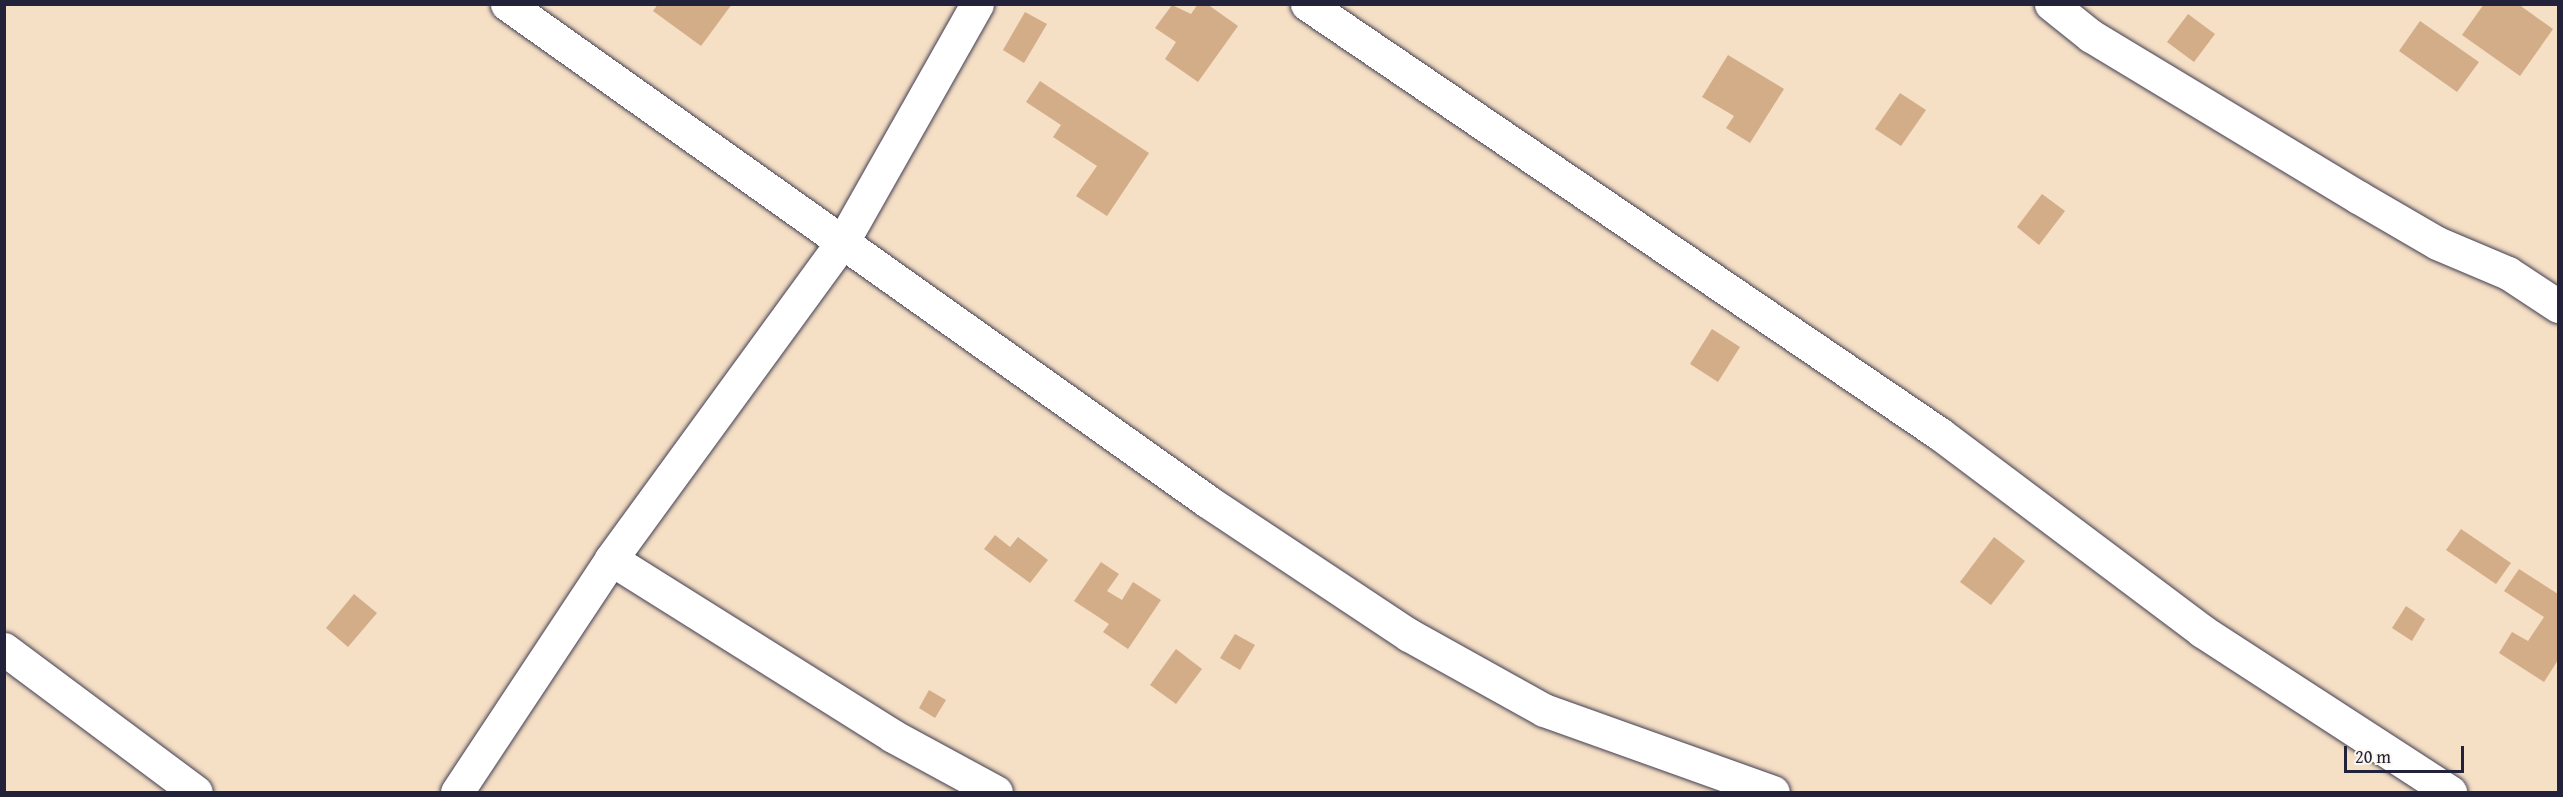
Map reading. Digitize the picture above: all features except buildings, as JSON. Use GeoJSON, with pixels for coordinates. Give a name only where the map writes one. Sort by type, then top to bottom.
{"type":"FeatureCollection","features":[{"type":"Feature","properties":{"kind":"street"},"geometry":{"type":"LineString","coordinates":[[507,4],[1207,501],[1409,636],[1544,710],[1773,792]]}},
{"type":"Feature","properties":{"kind":"street"},"geometry":{"type":"LineString","coordinates":[[457,792],[611,559],[843,241],[977,4]]}},
{"type":"Feature","properties":{"kind":"street"},"geometry":{"type":"LineString","coordinates":[[1307,4],[1940,434],[2202,631],[2450,792]]}},
{"type":"Feature","properties":{"kind":"street"},"geometry":{"type":"LineString","coordinates":[[2051,4],[2091,36],[2358,197],[2437,243],[2508,273],[2559,306]]}},
{"type":"Feature","properties":{"kind":"street"},"geometry":{"type":"LineString","coordinates":[[611,559],[893,736],[996,792]]}},
{"type":"Feature","properties":{"kind":"street"},"geometry":{"type":"LineString","coordinates":[[4,649],[195,792]]}}]}
